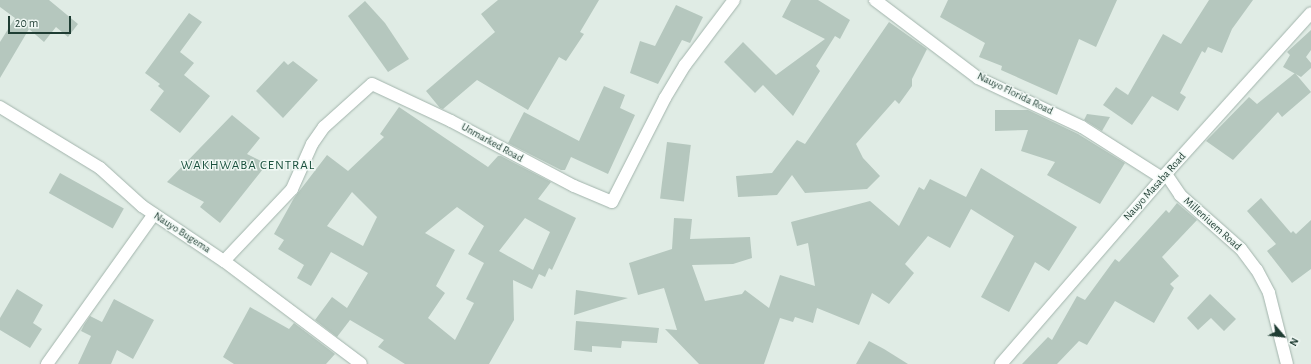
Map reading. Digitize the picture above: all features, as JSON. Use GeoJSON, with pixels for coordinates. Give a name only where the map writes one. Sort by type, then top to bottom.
{"type":"FeatureCollection","features":[{"type":"Feature","properties":{"kind":"street","name":"Unmarked Road"},"geometry":{"type":"LineString","coordinates":[[224,261],[292,189],[312,144],[324,127],[372,84],[487,139],[539,169],[612,202],[669,92],[685,65],[734,0]]}},
{"type":"Feature","properties":{"kind":"street","name":"Nauyo Florida Road"},"geometry":{"type":"LineString","coordinates":[[875,0],[978,78],[1082,126],[1164,176]]}},
{"type":"Feature","properties":{"kind":"street","name":"Nauyo Masaba Road"},"geometry":{"type":"LineString","coordinates":[[1001,364],[1164,176],[1311,13]]}},
{"type":"Feature","properties":{"kind":"street","name":"Nauyo Bugema"},"geometry":{"type":"LineString","coordinates":[[0,107],[100,168],[154,214],[224,261],[361,364]]}},
{"type":"Feature","properties":{"kind":"street","name":"Milleniuem Road"},"geometry":{"type":"LineString","coordinates":[[1164,176],[1180,195],[1241,249],[1257,270],[1271,299],[1287,364]]}},
{"type":"Feature","properties":{"kind":"street"},"geometry":{"type":"LineString","coordinates":[[47,364],[154,214]]}},
{"type":"Feature","properties":{"kind":"building"},"geometry":{"type":"Polygon","coordinates":[[[0,0],[49,0],[78,24],[68,37],[56,27],[44,42],[29,29],[0,78],[0,42],[15,18],[0,7],[0,0]]]}},
{"type":"Feature","properties":{"kind":"building"},"geometry":{"type":"Polygon","coordinates":[[[498,0],[599,0],[580,32],[584,34],[566,61],[559,57],[528,110],[477,80],[443,109],[440,108],[426,91],[495,32],[481,14],[498,0]]]}},
{"type":"Feature","properties":{"kind":"building"},"geometry":{"type":"Polygon","coordinates":[[[791,0],[818,0],[850,20],[840,39],[835,36],[816,66],[820,71],[793,116],[763,85],[755,93],[724,62],[743,42],[776,75],[825,39],[782,17],[791,0]]]}},
{"type":"Feature","properties":{"kind":"building"},"geometry":{"type":"Polygon","coordinates":[[[948,0],[1117,0],[1096,47],[1079,39],[1057,95],[1001,70],[1002,66],[979,57],[985,43],[940,17],[948,0]]]}},
{"type":"Feature","properties":{"kind":"building"},"geometry":{"type":"Polygon","coordinates":[[[1209,0],[1253,0],[1232,29],[1222,53],[1208,47],[1205,53],[1202,51],[1180,93],[1186,97],[1178,111],[1152,96],[1132,125],[1103,105],[1116,87],[1128,95],[1163,34],[1181,44],[1209,0]]]}},
{"type":"Feature","properties":{"kind":"building"},"geometry":{"type":"Polygon","coordinates":[[[365,1],[385,23],[409,59],[388,72],[348,16],[365,1]]]}},
{"type":"Feature","properties":{"kind":"building"},"geometry":{"type":"Polygon","coordinates":[[[676,5],[703,17],[690,43],[682,40],[658,84],[630,73],[640,41],[655,46],[676,5]]]}},
{"type":"Feature","properties":{"kind":"building"},"geometry":{"type":"Polygon","coordinates":[[[189,13],[202,22],[180,52],[194,63],[184,75],[210,96],[180,133],[150,110],[164,91],[158,86],[160,84],[145,73],[189,13]]]}},
{"type":"Feature","properties":{"kind":"building"},"geometry":{"type":"Polygon","coordinates":[[[889,22],[927,49],[912,79],[912,86],[899,104],[895,100],[856,144],[863,158],[880,176],[867,189],[805,193],[792,175],[777,195],[738,197],[736,176],[772,173],[797,140],[805,144],[889,22]]]}},
{"type":"Feature","properties":{"kind":"building"},"geometry":{"type":"Polygon","coordinates":[[[1311,30],[1311,50],[1306,57],[1311,63],[1311,68],[1301,77],[1283,67],[1290,55],[1287,52],[1311,30]]]}},
{"type":"Feature","properties":{"kind":"building"},"geometry":{"type":"Polygon","coordinates":[[[284,61],[288,65],[293,61],[318,80],[283,118],[256,91],[284,61]]]}},
{"type":"Feature","properties":{"kind":"building"},"geometry":{"type":"Polygon","coordinates":[[[1295,73],[1311,92],[1282,117],[1278,112],[1233,160],[1206,141],[1249,97],[1257,104],[1295,73]]]}},
{"type":"Feature","properties":{"kind":"building"},"geometry":{"type":"Polygon","coordinates":[[[604,86],[625,95],[620,108],[635,115],[608,174],[571,157],[565,170],[561,170],[508,143],[524,112],[579,141],[604,86]]]}},
{"type":"Feature","properties":{"kind":"building"},"geometry":{"type":"Polygon","coordinates":[[[399,107],[488,167],[498,156],[501,156],[551,182],[538,199],[576,218],[552,270],[549,268],[545,277],[539,274],[532,289],[513,280],[514,320],[489,364],[405,364],[378,347],[384,340],[350,320],[337,337],[315,320],[332,297],[347,308],[368,273],[331,252],[311,286],[297,278],[304,265],[278,249],[284,240],[274,234],[294,198],[327,155],[348,171],[384,137],[380,134],[399,107]],[[352,192],[327,226],[363,246],[377,217],[352,192]],[[457,207],[425,233],[455,250],[436,286],[445,293],[428,318],[455,340],[474,303],[466,299],[484,263],[468,254],[484,226],[457,207]],[[525,218],[499,251],[533,270],[550,232],[525,218]]]}},
{"type":"Feature","properties":{"kind":"building"},"geometry":{"type":"Polygon","coordinates":[[[995,110],[1028,110],[1078,134],[1125,163],[1100,204],[1047,175],[1055,162],[1021,151],[1028,130],[995,131],[995,110]]]}},
{"type":"Feature","properties":{"kind":"building"},"geometry":{"type":"Polygon","coordinates":[[[1087,114],[1110,117],[1102,131],[1084,120],[1087,114]]]}},
{"type":"Feature","properties":{"kind":"building"},"geometry":{"type":"Polygon","coordinates":[[[232,115],[260,138],[247,154],[267,164],[220,223],[200,207],[204,202],[167,182],[232,115]]]}},
{"type":"Feature","properties":{"kind":"building"},"geometry":{"type":"Polygon","coordinates":[[[667,142],[691,145],[684,201],[660,199],[667,142]]]}},
{"type":"Feature","properties":{"kind":"building"},"geometry":{"type":"Polygon","coordinates":[[[981,168],[1077,227],[1049,271],[1035,262],[1009,312],[981,297],[1014,236],[971,209],[950,248],[928,236],[905,264],[914,273],[889,304],[872,293],[859,325],[817,308],[813,323],[795,317],[793,322],[780,318],[764,364],[699,364],[665,329],[677,330],[664,288],[638,295],[629,263],[672,249],[674,218],[692,219],[690,239],[750,237],[752,258],[733,264],[692,265],[705,301],[742,294],[745,290],[769,308],[780,275],[815,286],[808,243],[797,246],[791,222],[870,201],[899,226],[919,187],[924,190],[930,179],[966,197],[981,168]]]}},
{"type":"Feature","properties":{"kind":"building"},"geometry":{"type":"Polygon","coordinates":[[[60,173],[124,208],[113,229],[49,193],[60,173]]]}},
{"type":"Feature","properties":{"kind":"building"},"geometry":{"type":"Polygon","coordinates":[[[1261,198],[1291,233],[1293,231],[1296,234],[1311,220],[1311,269],[1292,283],[1267,251],[1276,244],[1247,211],[1261,198]]]}},
{"type":"Feature","properties":{"kind":"building"},"geometry":{"type":"Polygon","coordinates":[[[1177,203],[1197,220],[1162,257],[1179,276],[1170,284],[1174,288],[1154,323],[1115,301],[1087,345],[1079,341],[1057,364],[1022,364],[1048,337],[1052,340],[1077,296],[1085,300],[1115,259],[1119,262],[1166,210],[1169,213],[1177,203]]]}},
{"type":"Feature","properties":{"kind":"building"},"geometry":{"type":"Polygon","coordinates":[[[17,289],[43,305],[33,323],[42,329],[30,348],[0,330],[0,318],[17,289]]]}},
{"type":"Feature","properties":{"kind":"building"},"geometry":{"type":"Polygon","coordinates":[[[576,290],[628,298],[574,315],[576,290]]]}},
{"type":"Feature","properties":{"kind":"building"},"geometry":{"type":"Polygon","coordinates":[[[1210,294],[1236,319],[1224,331],[1211,318],[1198,330],[1187,318],[1210,294]]]}},
{"type":"Feature","properties":{"kind":"building"},"geometry":{"type":"Polygon","coordinates":[[[114,299],[154,320],[133,359],[117,350],[111,364],[78,364],[91,336],[81,331],[84,325],[90,316],[102,322],[114,299]]]}},
{"type":"Feature","properties":{"kind":"building"},"geometry":{"type":"Polygon","coordinates":[[[250,307],[289,329],[294,323],[335,354],[326,364],[234,364],[223,357],[250,307]]]}},
{"type":"Feature","properties":{"kind":"building"},"geometry":{"type":"Polygon","coordinates":[[[576,321],[659,328],[657,343],[622,341],[621,348],[592,346],[592,352],[574,350],[576,321]]]}},
{"type":"Feature","properties":{"kind":"building"},"geometry":{"type":"Polygon","coordinates":[[[869,341],[884,349],[908,364],[856,364],[869,341]]]}},
{"type":"Feature","properties":{"kind":"district","name":"WAKHWABA CENTRAL"},"geometry":{"type":"Point","coordinates":[248,166]}}]}
